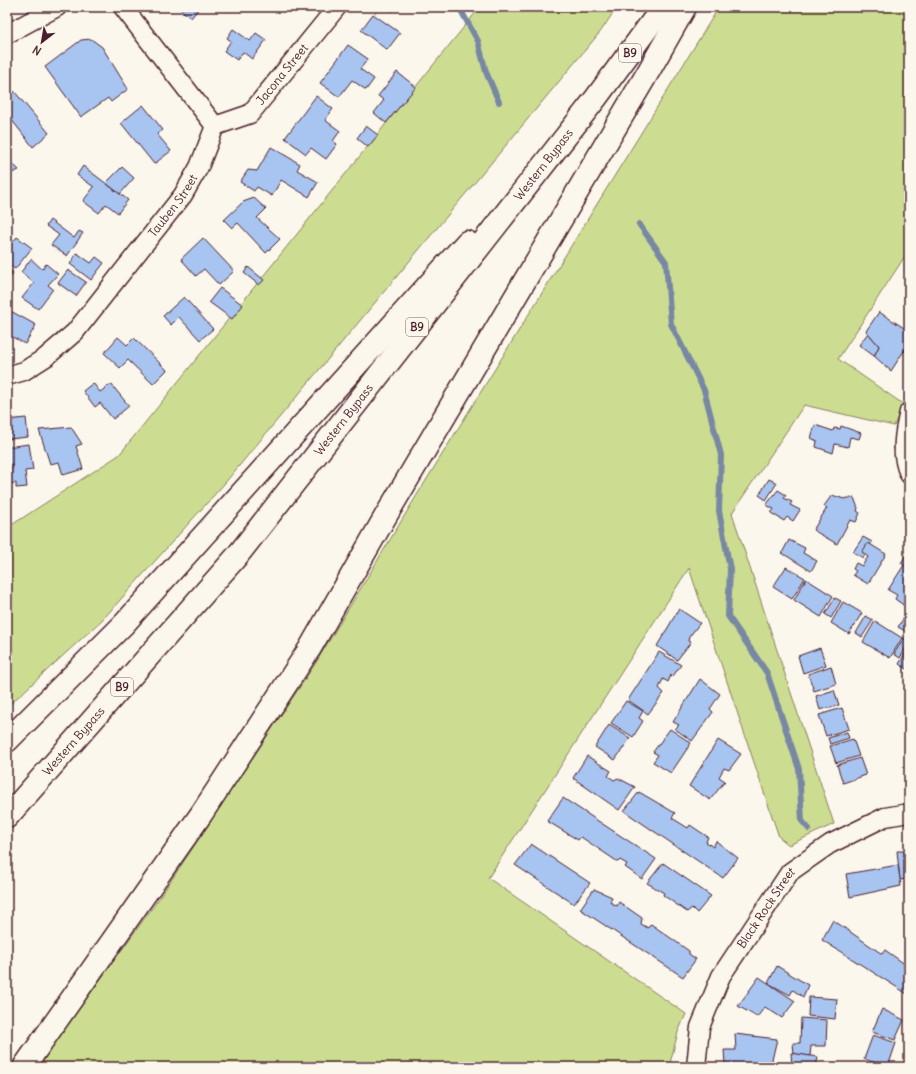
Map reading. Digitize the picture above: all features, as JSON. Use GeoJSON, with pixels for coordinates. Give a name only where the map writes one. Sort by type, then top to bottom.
{"type":"FeatureCollection","features":[{"type":"Feature","properties":{"kind":"highway","name":"Western Bypass"},"geometry":{"type":"LineString","coordinates":[[7,817],[238,556],[596,98],[663,7]]}},
{"type":"Feature","properties":{"kind":"highway"},"geometry":{"type":"LineString","coordinates":[[24,1067],[202,813],[310,648],[384,519],[685,7]]}},
{"type":"Feature","properties":{"kind":"highway"},"geometry":{"type":"LineString","coordinates":[[7,741],[124,624],[596,98]]}},
{"type":"Feature","properties":{"kind":"street"},"geometry":{"type":"LineString","coordinates":[[7,34],[57,7]]}},
{"type":"Feature","properties":{"kind":"street"},"geometry":{"type":"LineString","coordinates":[[123,7],[215,126]]}},
{"type":"Feature","properties":{"kind":"street","name":"Jacona Street"},"geometry":{"type":"LineString","coordinates":[[215,126],[250,114],[337,7]]}},
{"type":"Feature","properties":{"kind":"street","name":"Tauben Street"},"geometry":{"type":"LineString","coordinates":[[7,376],[24,371],[46,357],[75,332],[183,195],[199,167],[215,126]]}},
{"type":"Feature","properties":{"kind":"street"},"geometry":{"type":"LineString","coordinates":[[908,471],[904,443],[909,412]]}},
{"type":"Feature","properties":{"kind":"street","name":"Black Rock Street"},"geometry":{"type":"LineString","coordinates":[[696,1067],[700,1027],[721,976],[790,872],[830,844],[885,817],[909,813]]}},
{"type":"Feature","properties":{"kind":"green space"},"geometry":{"type":"Polygon","coordinates":[[[480,7],[617,7],[601,31],[224,484],[104,618],[7,707],[7,528],[119,455],[480,7]]]}},
{"type":"Feature","properties":{"kind":"green space"},"geometry":{"type":"Polygon","coordinates":[[[719,7],[909,7],[909,250],[838,359],[903,404],[894,426],[804,405],[732,513],[834,824],[789,845],[779,837],[689,568],[488,878],[686,1014],[678,1032],[669,1067],[37,1067],[160,897],[315,664],[417,495],[719,7]]]}},
{"type":"Feature","properties":{"kind":"building"},"geometry":{"type":"Polygon","coordinates":[[[178,7],[200,7],[191,18],[178,7]]]}},
{"type":"Feature","properties":{"kind":"building"},"geometry":{"type":"Polygon","coordinates":[[[386,7],[395,7],[392,11],[386,7]]]}},
{"type":"Feature","properties":{"kind":"building"},"geometry":{"type":"Polygon","coordinates":[[[373,14],[400,33],[387,50],[361,30],[373,14]]]}},
{"type":"Feature","properties":{"kind":"building"},"geometry":{"type":"Polygon","coordinates":[[[233,29],[250,41],[256,33],[266,40],[252,59],[243,52],[237,60],[224,51],[231,41],[227,38],[233,29]]]}},
{"type":"Feature","properties":{"kind":"building"},"geometry":{"type":"Polygon","coordinates":[[[91,39],[102,47],[128,89],[111,102],[108,98],[81,117],[45,67],[81,40],[91,39]]]}},
{"type":"Feature","properties":{"kind":"building"},"geometry":{"type":"Polygon","coordinates":[[[348,45],[368,59],[360,69],[374,79],[366,90],[352,80],[339,97],[320,83],[348,45]]]}},
{"type":"Feature","properties":{"kind":"building"},"geometry":{"type":"Polygon","coordinates":[[[397,72],[416,87],[386,123],[374,113],[384,100],[378,96],[397,72]]]}},
{"type":"Feature","properties":{"kind":"building"},"geometry":{"type":"Polygon","coordinates":[[[14,91],[49,133],[33,147],[7,114],[7,97],[14,91]]]}},
{"type":"Feature","properties":{"kind":"building"},"geometry":{"type":"Polygon","coordinates":[[[316,96],[333,109],[325,120],[340,131],[333,141],[337,144],[326,159],[311,148],[306,154],[285,138],[316,96]]]}},
{"type":"Feature","properties":{"kind":"building"},"geometry":{"type":"Polygon","coordinates":[[[143,105],[163,130],[157,134],[171,151],[154,164],[121,123],[143,105]]]}},
{"type":"Feature","properties":{"kind":"building"},"geometry":{"type":"Polygon","coordinates":[[[366,126],[378,135],[368,147],[357,138],[366,126]]]}},
{"type":"Feature","properties":{"kind":"building"},"geometry":{"type":"Polygon","coordinates":[[[271,147],[300,164],[297,170],[318,182],[309,197],[281,180],[272,196],[257,187],[254,191],[240,182],[248,170],[257,171],[271,147]]]}},
{"type":"Feature","properties":{"kind":"building"},"geometry":{"type":"Polygon","coordinates":[[[7,158],[19,170],[7,175],[7,158]]]}},
{"type":"Feature","properties":{"kind":"building"},"geometry":{"type":"Polygon","coordinates":[[[83,166],[128,200],[118,213],[106,204],[99,213],[83,201],[94,187],[77,175],[83,166]]]}},
{"type":"Feature","properties":{"kind":"building"},"geometry":{"type":"Polygon","coordinates":[[[122,167],[134,178],[120,194],[106,183],[122,167]]]}},
{"type":"Feature","properties":{"kind":"building"},"geometry":{"type":"Polygon","coordinates":[[[254,198],[266,209],[257,218],[280,239],[266,253],[238,223],[232,228],[224,220],[243,202],[254,198]]]}},
{"type":"Feature","properties":{"kind":"building"},"geometry":{"type":"Polygon","coordinates":[[[50,220],[74,238],[79,231],[83,233],[67,256],[51,245],[59,235],[46,226],[50,220]]]}},
{"type":"Feature","properties":{"kind":"building"},"geometry":{"type":"Polygon","coordinates":[[[17,237],[32,248],[15,269],[7,263],[7,249],[17,237]]]}},
{"type":"Feature","properties":{"kind":"building"},"geometry":{"type":"Polygon","coordinates":[[[203,238],[234,271],[219,285],[204,269],[196,276],[181,259],[203,238]]]}},
{"type":"Feature","properties":{"kind":"building"},"geometry":{"type":"Polygon","coordinates":[[[77,253],[91,263],[96,257],[104,263],[91,280],[70,264],[77,253]]]}},
{"type":"Feature","properties":{"kind":"building"},"geometry":{"type":"Polygon","coordinates":[[[31,259],[42,269],[46,264],[58,274],[48,285],[53,289],[38,309],[22,298],[34,283],[21,272],[31,259]]]}},
{"type":"Feature","properties":{"kind":"building"},"geometry":{"type":"Polygon","coordinates":[[[248,267],[264,280],[259,285],[244,273],[248,267]]]}},
{"type":"Feature","properties":{"kind":"building"},"geometry":{"type":"Polygon","coordinates":[[[7,269],[13,273],[7,282],[7,269]]]}},
{"type":"Feature","properties":{"kind":"building"},"geometry":{"type":"Polygon","coordinates":[[[68,270],[86,282],[76,296],[58,283],[68,270]]]}},
{"type":"Feature","properties":{"kind":"building"},"geometry":{"type":"Polygon","coordinates":[[[220,288],[243,305],[232,319],[209,302],[220,288]]]}},
{"type":"Feature","properties":{"kind":"building"},"geometry":{"type":"Polygon","coordinates":[[[909,294],[909,303],[905,300],[909,294]]]}},
{"type":"Feature","properties":{"kind":"building"},"geometry":{"type":"Polygon","coordinates":[[[184,297],[213,329],[200,340],[179,317],[171,325],[163,316],[184,297]]]}},
{"type":"Feature","properties":{"kind":"building"},"geometry":{"type":"Polygon","coordinates":[[[7,309],[36,325],[25,344],[7,334],[7,309]]]}},
{"type":"Feature","properties":{"kind":"building"},"geometry":{"type":"Polygon","coordinates":[[[879,312],[909,331],[909,343],[891,371],[874,356],[879,346],[866,331],[879,312]]]}},
{"type":"Feature","properties":{"kind":"building"},"geometry":{"type":"Polygon","coordinates":[[[868,333],[879,346],[874,356],[859,345],[868,333]]]}},
{"type":"Feature","properties":{"kind":"building"},"geometry":{"type":"Polygon","coordinates":[[[118,337],[127,345],[134,338],[167,370],[153,384],[128,360],[120,368],[104,353],[118,337]]]}},
{"type":"Feature","properties":{"kind":"building"},"geometry":{"type":"Polygon","coordinates":[[[909,343],[909,354],[904,351],[909,343]]]}},
{"type":"Feature","properties":{"kind":"building"},"geometry":{"type":"Polygon","coordinates":[[[93,383],[100,392],[111,384],[129,406],[113,419],[100,403],[95,407],[83,391],[93,383]]]}},
{"type":"Feature","properties":{"kind":"building"},"geometry":{"type":"Polygon","coordinates":[[[26,418],[28,437],[9,439],[7,420],[26,418]]]}},
{"type":"Feature","properties":{"kind":"building"},"geometry":{"type":"Polygon","coordinates":[[[815,425],[833,431],[834,428],[840,429],[841,426],[861,433],[859,439],[850,437],[848,447],[835,444],[833,453],[816,447],[817,441],[811,438],[815,425]]]}},
{"type":"Feature","properties":{"kind":"building"},"geometry":{"type":"Polygon","coordinates":[[[71,427],[82,444],[76,446],[83,469],[63,475],[59,462],[50,464],[39,430],[71,427]]]}},
{"type":"Feature","properties":{"kind":"building"},"geometry":{"type":"Polygon","coordinates":[[[29,444],[33,470],[25,471],[27,487],[16,488],[16,483],[7,484],[7,469],[13,468],[12,464],[7,465],[7,447],[29,444]]]}},
{"type":"Feature","properties":{"kind":"building"},"geometry":{"type":"Polygon","coordinates":[[[769,479],[777,483],[766,500],[759,495],[769,479]]]}},
{"type":"Feature","properties":{"kind":"building"},"geometry":{"type":"Polygon","coordinates":[[[778,490],[786,495],[784,498],[792,502],[790,505],[800,510],[793,521],[787,517],[784,521],[771,513],[774,509],[766,505],[778,490]]]}},
{"type":"Feature","properties":{"kind":"building"},"geometry":{"type":"Polygon","coordinates":[[[832,495],[844,499],[854,498],[858,508],[857,511],[860,513],[856,522],[850,520],[837,544],[813,530],[827,508],[824,506],[832,495]]]}},
{"type":"Feature","properties":{"kind":"building"},"geometry":{"type":"Polygon","coordinates":[[[863,537],[872,542],[863,558],[853,552],[863,537]]]}},
{"type":"Feature","properties":{"kind":"building"},"geometry":{"type":"Polygon","coordinates":[[[789,540],[805,548],[803,553],[817,561],[811,571],[782,553],[789,540]]]}},
{"type":"Feature","properties":{"kind":"building"},"geometry":{"type":"Polygon","coordinates":[[[868,543],[886,554],[868,584],[853,575],[856,571],[853,569],[856,563],[862,566],[868,557],[862,552],[868,543]]]}},
{"type":"Feature","properties":{"kind":"building"},"geometry":{"type":"Polygon","coordinates":[[[909,550],[909,609],[895,599],[897,595],[888,590],[904,565],[901,563],[909,550]]]}},
{"type":"Feature","properties":{"kind":"building"},"geometry":{"type":"Polygon","coordinates":[[[786,567],[805,578],[792,599],[773,587],[786,567]]]}},
{"type":"Feature","properties":{"kind":"building"},"geometry":{"type":"Polygon","coordinates":[[[806,579],[833,596],[821,617],[794,600],[806,579]]]}},
{"type":"Feature","properties":{"kind":"building"},"geometry":{"type":"Polygon","coordinates":[[[835,598],[841,601],[831,618],[825,614],[835,598]]]}},
{"type":"Feature","properties":{"kind":"building"},"geometry":{"type":"Polygon","coordinates":[[[843,602],[862,613],[849,634],[831,623],[843,602]]]}},
{"type":"Feature","properties":{"kind":"building"},"geometry":{"type":"Polygon","coordinates":[[[679,609],[700,623],[689,637],[688,641],[691,642],[677,660],[657,646],[679,609]]]}},
{"type":"Feature","properties":{"kind":"building"},"geometry":{"type":"Polygon","coordinates":[[[908,611],[909,624],[905,631],[898,627],[908,611]]]}},
{"type":"Feature","properties":{"kind":"building"},"geometry":{"type":"Polygon","coordinates":[[[866,616],[873,620],[862,637],[856,633],[866,616]]]}},
{"type":"Feature","properties":{"kind":"building"},"geometry":{"type":"Polygon","coordinates":[[[875,621],[902,638],[890,658],[863,642],[875,621]]]}},
{"type":"Feature","properties":{"kind":"building"},"geometry":{"type":"Polygon","coordinates":[[[904,638],[909,641],[909,643],[900,658],[894,654],[904,638]]]}},
{"type":"Feature","properties":{"kind":"building"},"geometry":{"type":"Polygon","coordinates":[[[909,647],[909,670],[899,664],[909,647]]]}},
{"type":"Feature","properties":{"kind":"building"},"geometry":{"type":"Polygon","coordinates":[[[820,648],[826,665],[803,673],[798,656],[820,648]]]}},
{"type":"Feature","properties":{"kind":"building"},"geometry":{"type":"Polygon","coordinates":[[[659,652],[681,665],[673,676],[671,675],[668,682],[663,679],[659,688],[664,693],[648,714],[628,700],[659,652]]]}},
{"type":"Feature","properties":{"kind":"building"},"geometry":{"type":"Polygon","coordinates":[[[831,666],[836,684],[814,691],[808,674],[831,666]]]}},
{"type":"Feature","properties":{"kind":"building"},"geometry":{"type":"Polygon","coordinates":[[[700,679],[720,694],[710,709],[713,712],[692,741],[675,729],[679,725],[673,722],[700,679]]]}},
{"type":"Feature","properties":{"kind":"building"},"geometry":{"type":"Polygon","coordinates":[[[834,690],[839,705],[820,710],[816,696],[834,690]]]}},
{"type":"Feature","properties":{"kind":"building"},"geometry":{"type":"Polygon","coordinates":[[[626,701],[643,711],[639,718],[643,721],[633,737],[611,723],[626,701]]]}},
{"type":"Feature","properties":{"kind":"building"},"geometry":{"type":"Polygon","coordinates":[[[842,708],[849,729],[826,736],[819,715],[842,708]]]}},
{"type":"Feature","properties":{"kind":"building"},"geometry":{"type":"Polygon","coordinates":[[[609,725],[630,738],[615,760],[595,747],[609,725]]]}},
{"type":"Feature","properties":{"kind":"building"},"geometry":{"type":"Polygon","coordinates":[[[670,729],[691,743],[671,773],[653,762],[658,755],[653,752],[670,729]]]}},
{"type":"Feature","properties":{"kind":"building"},"geometry":{"type":"Polygon","coordinates":[[[847,732],[849,738],[830,744],[828,738],[847,732]]]}},
{"type":"Feature","properties":{"kind":"building"},"geometry":{"type":"Polygon","coordinates":[[[853,739],[859,756],[836,763],[830,746],[853,739]]]}},
{"type":"Feature","properties":{"kind":"building"},"geometry":{"type":"Polygon","coordinates":[[[718,740],[741,754],[729,770],[724,768],[719,777],[725,781],[710,800],[689,786],[718,740]]]}},
{"type":"Feature","properties":{"kind":"building"},"geometry":{"type":"Polygon","coordinates":[[[587,756],[611,771],[608,776],[614,780],[618,778],[635,787],[619,810],[573,778],[587,756]]]}},
{"type":"Feature","properties":{"kind":"building"},"geometry":{"type":"Polygon","coordinates":[[[860,758],[866,775],[843,783],[837,765],[860,758]]]}},
{"type":"Feature","properties":{"kind":"building"},"geometry":{"type":"Polygon","coordinates":[[[639,792],[675,813],[672,818],[688,828],[690,825],[708,837],[706,842],[713,847],[716,841],[738,858],[723,878],[624,811],[639,792]]]}},
{"type":"Feature","properties":{"kind":"building"},"geometry":{"type":"Polygon","coordinates":[[[563,798],[656,859],[642,879],[625,867],[627,864],[620,860],[618,862],[581,837],[578,840],[547,821],[563,798]]]}},
{"type":"Feature","properties":{"kind":"building"},"geometry":{"type":"Polygon","coordinates":[[[531,844],[590,883],[574,904],[515,865],[531,844]]]}},
{"type":"Feature","properties":{"kind":"building"},"geometry":{"type":"Polygon","coordinates":[[[897,851],[909,851],[909,875],[907,879],[900,880],[897,851]]]}},
{"type":"Feature","properties":{"kind":"building"},"geometry":{"type":"Polygon","coordinates":[[[663,863],[711,896],[697,913],[692,908],[687,912],[663,895],[664,893],[647,883],[663,863]]]}},
{"type":"Feature","properties":{"kind":"building"},"geometry":{"type":"Polygon","coordinates":[[[898,865],[901,886],[850,897],[846,874],[898,865]]]}},
{"type":"Feature","properties":{"kind":"building"},"geometry":{"type":"Polygon","coordinates":[[[594,889],[612,897],[610,902],[617,906],[619,902],[642,918],[641,924],[648,928],[651,924],[689,951],[689,954],[696,959],[683,977],[580,909],[594,889]]]}},
{"type":"Feature","properties":{"kind":"building"},"geometry":{"type":"Polygon","coordinates":[[[833,920],[882,954],[885,950],[909,967],[906,973],[909,975],[909,995],[822,940],[833,920]]]}},
{"type":"Feature","properties":{"kind":"building"},"geometry":{"type":"Polygon","coordinates":[[[777,966],[808,985],[803,997],[793,990],[790,995],[768,983],[777,966]]]}},
{"type":"Feature","properties":{"kind":"building"},"geometry":{"type":"Polygon","coordinates":[[[759,977],[795,1001],[782,1018],[765,1007],[757,1017],[738,1006],[759,977]]]}},
{"type":"Feature","properties":{"kind":"building"},"geometry":{"type":"Polygon","coordinates":[[[809,997],[837,999],[835,1019],[808,1016],[809,997]]]}},
{"type":"Feature","properties":{"kind":"building"},"geometry":{"type":"Polygon","coordinates":[[[882,1009],[904,1020],[895,1040],[872,1032],[882,1009]]]}},
{"type":"Feature","properties":{"kind":"building"},"geometry":{"type":"Polygon","coordinates":[[[801,1018],[827,1020],[826,1046],[811,1046],[810,1056],[794,1054],[793,1043],[800,1043],[801,1018]]]}},
{"type":"Feature","properties":{"kind":"building"},"geometry":{"type":"Polygon","coordinates":[[[735,1034],[777,1039],[771,1064],[755,1064],[755,1067],[751,1067],[725,1064],[724,1050],[736,1050],[735,1034]]]}},
{"type":"Feature","properties":{"kind":"building"},"geometry":{"type":"Polygon","coordinates":[[[873,1035],[896,1043],[888,1067],[864,1059],[873,1035]]]}},
{"type":"Feature","properties":{"kind":"building"},"geometry":{"type":"Polygon","coordinates":[[[791,1053],[818,1057],[816,1067],[792,1067],[791,1053]]]}},
{"type":"Feature","properties":{"kind":"waterway"},"geometry":{"type":"LineString","coordinates":[[459,7],[478,41],[486,72],[499,102]]}},
{"type":"Feature","properties":{"kind":"waterway"},"geometry":{"type":"LineString","coordinates":[[639,224],[666,262],[671,324],[704,390],[721,455],[719,511],[730,569],[728,616],[767,673],[799,769],[802,821],[809,829]]}}]}
